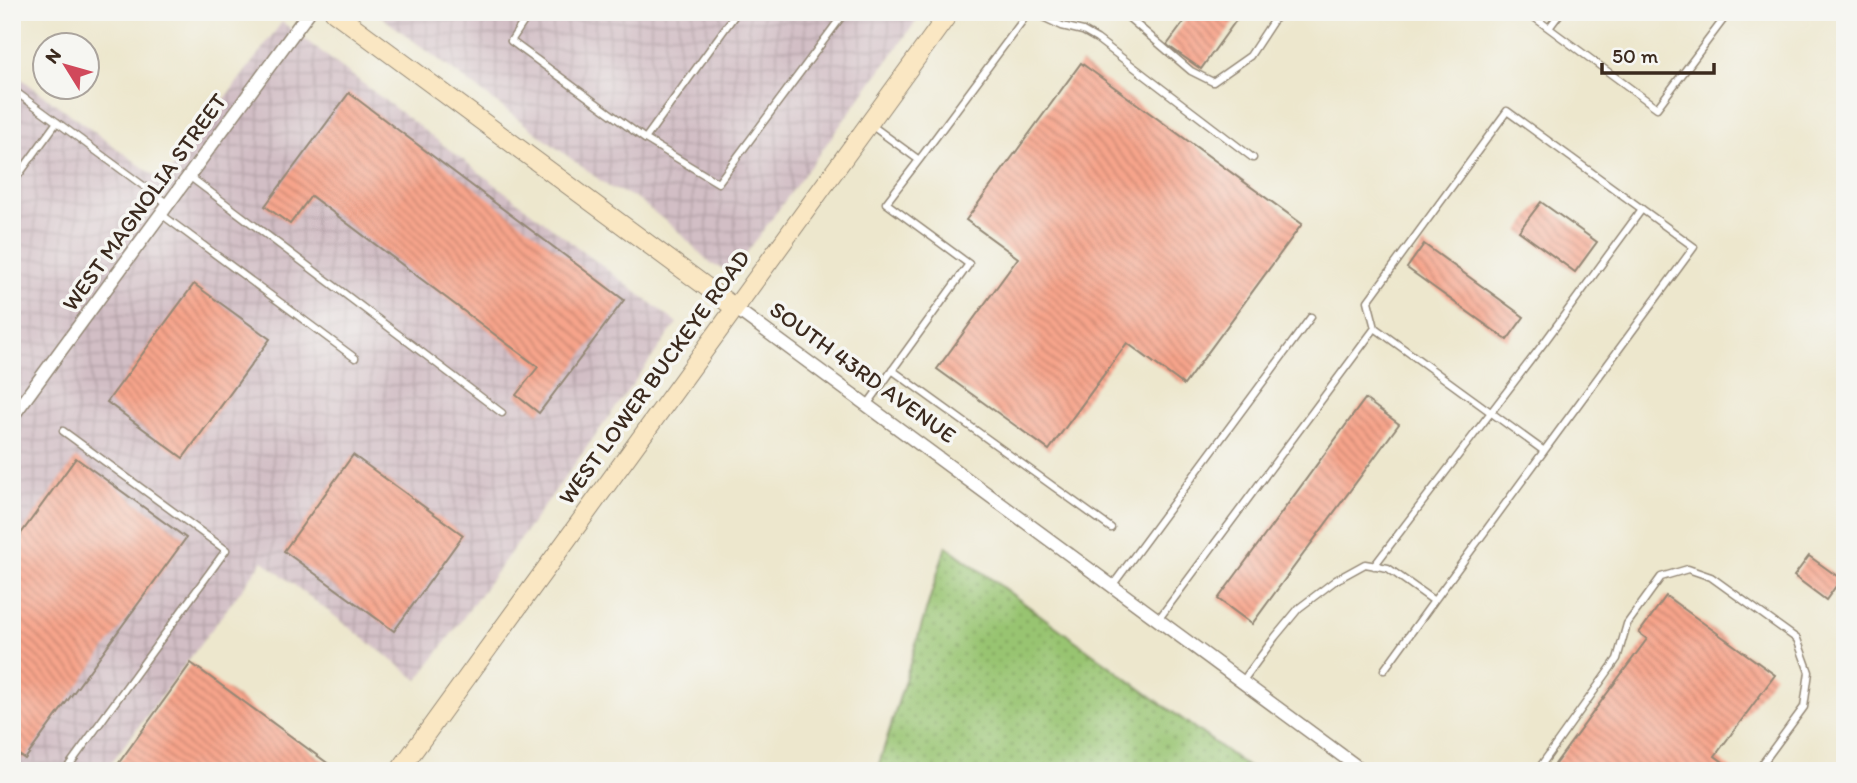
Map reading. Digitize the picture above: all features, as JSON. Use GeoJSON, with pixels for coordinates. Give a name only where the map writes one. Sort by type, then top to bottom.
{"type":"FeatureCollection","features":[{"type":"Feature","properties":{"kind":"main road","name":"SOUTH 43RD AVENUE"},"geometry":{"type":"LineString","coordinates":[[334,12],[735,308]]}},
{"type":"Feature","properties":{"kind":"main road","name":"WEST LOWER BUCKEYE ROAD"},"geometry":{"type":"LineString","coordinates":[[399,771],[950,12]]}},
{"type":"Feature","properties":{"kind":"street","name":"WEST MAGNOLIA STREET"},"geometry":{"type":"LineString","coordinates":[[12,416],[309,12]]}},
{"type":"Feature","properties":{"kind":"street","name":"SOUTH 43RD AVENUE"},"geometry":{"type":"LineString","coordinates":[[735,308],[1363,771]]}},
{"type":"Feature","properties":{"kind":"lane"},"geometry":{"type":"LineString","coordinates":[[530,12],[511,41],[645,139],[718,183],[845,12]]}},
{"type":"Feature","properties":{"kind":"lane"},"geometry":{"type":"LineString","coordinates":[[645,139],[737,12]]}},
{"type":"Feature","properties":{"kind":"lane"},"geometry":{"type":"LineString","coordinates":[[867,405],[969,264],[886,203],[1030,12],[1062,26],[1083,31],[1097,39],[1253,158]]}},
{"type":"Feature","properties":{"kind":"lane"},"geometry":{"type":"LineString","coordinates":[[1122,12],[1191,71],[1213,82],[1250,56],[1279,12]]}},
{"type":"Feature","properties":{"kind":"lane"},"geometry":{"type":"LineString","coordinates":[[1527,12],[1657,108],[1729,12]]}},
{"type":"Feature","properties":{"kind":"lane"},"geometry":{"type":"LineString","coordinates":[[1549,28],[1561,12]]}},
{"type":"Feature","properties":{"kind":"lane"},"geometry":{"type":"LineString","coordinates":[[12,89],[355,358]]}},
{"type":"Feature","properties":{"kind":"lane"},"geometry":{"type":"LineString","coordinates":[[1384,670],[1694,247],[1507,111],[1368,301],[1375,328],[1544,451]]}},
{"type":"Feature","properties":{"kind":"lane"},"geometry":{"type":"LineString","coordinates":[[12,184],[57,122]]}},
{"type":"Feature","properties":{"kind":"lane"},"geometry":{"type":"LineString","coordinates":[[869,123],[919,160]]}},
{"type":"Feature","properties":{"kind":"lane"},"geometry":{"type":"LineString","coordinates":[[189,176],[502,413]]}},
{"type":"Feature","properties":{"kind":"lane"},"geometry":{"type":"LineString","coordinates":[[1374,566],[1642,209]]}},
{"type":"Feature","properties":{"kind":"lane"},"geometry":{"type":"LineString","coordinates":[[1112,586],[1311,317]]}},
{"type":"Feature","properties":{"kind":"lane"},"geometry":{"type":"LineString","coordinates":[[1158,620],[1375,328]]}},
{"type":"Feature","properties":{"kind":"lane"},"geometry":{"type":"LineString","coordinates":[[892,370],[1111,528]]}},
{"type":"Feature","properties":{"kind":"lane"},"geometry":{"type":"LineString","coordinates":[[63,431],[226,550],[65,771]]}},
{"type":"Feature","properties":{"kind":"lane"},"geometry":{"type":"LineString","coordinates":[[1242,681],[1299,608],[1336,580],[1365,564],[1388,568],[1434,601]]}},
{"type":"Feature","properties":{"kind":"lane"},"geometry":{"type":"LineString","coordinates":[[1537,771],[1617,659],[1627,624],[1661,577],[1688,569],[1711,577],[1797,639],[1809,672],[1804,707],[1757,771]]}},
{"type":"Feature","properties":{"kind":"shaded area"},"geometry":{"type":"Polygon","coordinates":[[[375,12],[923,12],[740,262],[721,268],[711,264],[676,229],[634,197],[609,187],[375,12]]]}},
{"type":"Feature","properties":{"kind":"shaded area"},"geometry":{"type":"Polygon","coordinates":[[[282,22],[677,323],[418,680],[263,561],[105,771],[12,771],[12,72],[32,87],[32,102],[53,102],[163,182],[282,22]]]}},
{"type":"Feature","properties":{"kind":"green space"},"geometry":{"type":"Polygon","coordinates":[[[946,546],[1253,771],[877,771],[946,546]]]}},
{"type":"Feature","properties":{"kind":"building"},"geometry":{"type":"Polygon","coordinates":[[[1179,12],[1242,12],[1201,69],[1167,45],[1187,18],[1179,12]]]}},
{"type":"Feature","properties":{"kind":"building"},"geometry":{"type":"Polygon","coordinates":[[[1081,63],[1302,224],[1184,385],[1127,343],[1049,450],[937,369],[1018,258],[966,220],[1081,63]]]}},
{"type":"Feature","properties":{"kind":"building"},"geometry":{"type":"Polygon","coordinates":[[[349,93],[624,300],[539,413],[516,395],[538,367],[311,196],[290,224],[265,206],[349,93]]]}},
{"type":"Feature","properties":{"kind":"building"},"geometry":{"type":"Polygon","coordinates":[[[1541,202],[1597,242],[1575,272],[1519,231],[1541,202]]]}},
{"type":"Feature","properties":{"kind":"building"},"geometry":{"type":"Polygon","coordinates":[[[1424,244],[1524,317],[1507,340],[1407,268],[1424,244]]]}},
{"type":"Feature","properties":{"kind":"building"},"geometry":{"type":"Polygon","coordinates":[[[194,284],[270,339],[183,458],[107,402],[194,284]]]}},
{"type":"Feature","properties":{"kind":"building"},"geometry":{"type":"Polygon","coordinates":[[[1365,399],[1399,424],[1252,624],[1218,599],[1365,399]]]}},
{"type":"Feature","properties":{"kind":"building"},"geometry":{"type":"Polygon","coordinates":[[[353,455],[463,535],[394,631],[284,551],[353,455]]]}},
{"type":"Feature","properties":{"kind":"building"},"geometry":{"type":"Polygon","coordinates":[[[76,458],[186,538],[25,759],[12,750],[12,546],[76,458]]]}},
{"type":"Feature","properties":{"kind":"building"},"geometry":{"type":"Polygon","coordinates":[[[1809,556],[1841,579],[1826,600],[1794,576],[1809,556]]]}},
{"type":"Feature","properties":{"kind":"building"},"geometry":{"type":"Polygon","coordinates":[[[1666,596],[1775,675],[1715,756],[1735,771],[1557,771],[1553,767],[1647,639],[1639,633],[1666,596]]]}},
{"type":"Feature","properties":{"kind":"building"},"geometry":{"type":"Polygon","coordinates":[[[191,663],[330,765],[325,771],[113,771],[191,663]]]}}]}
